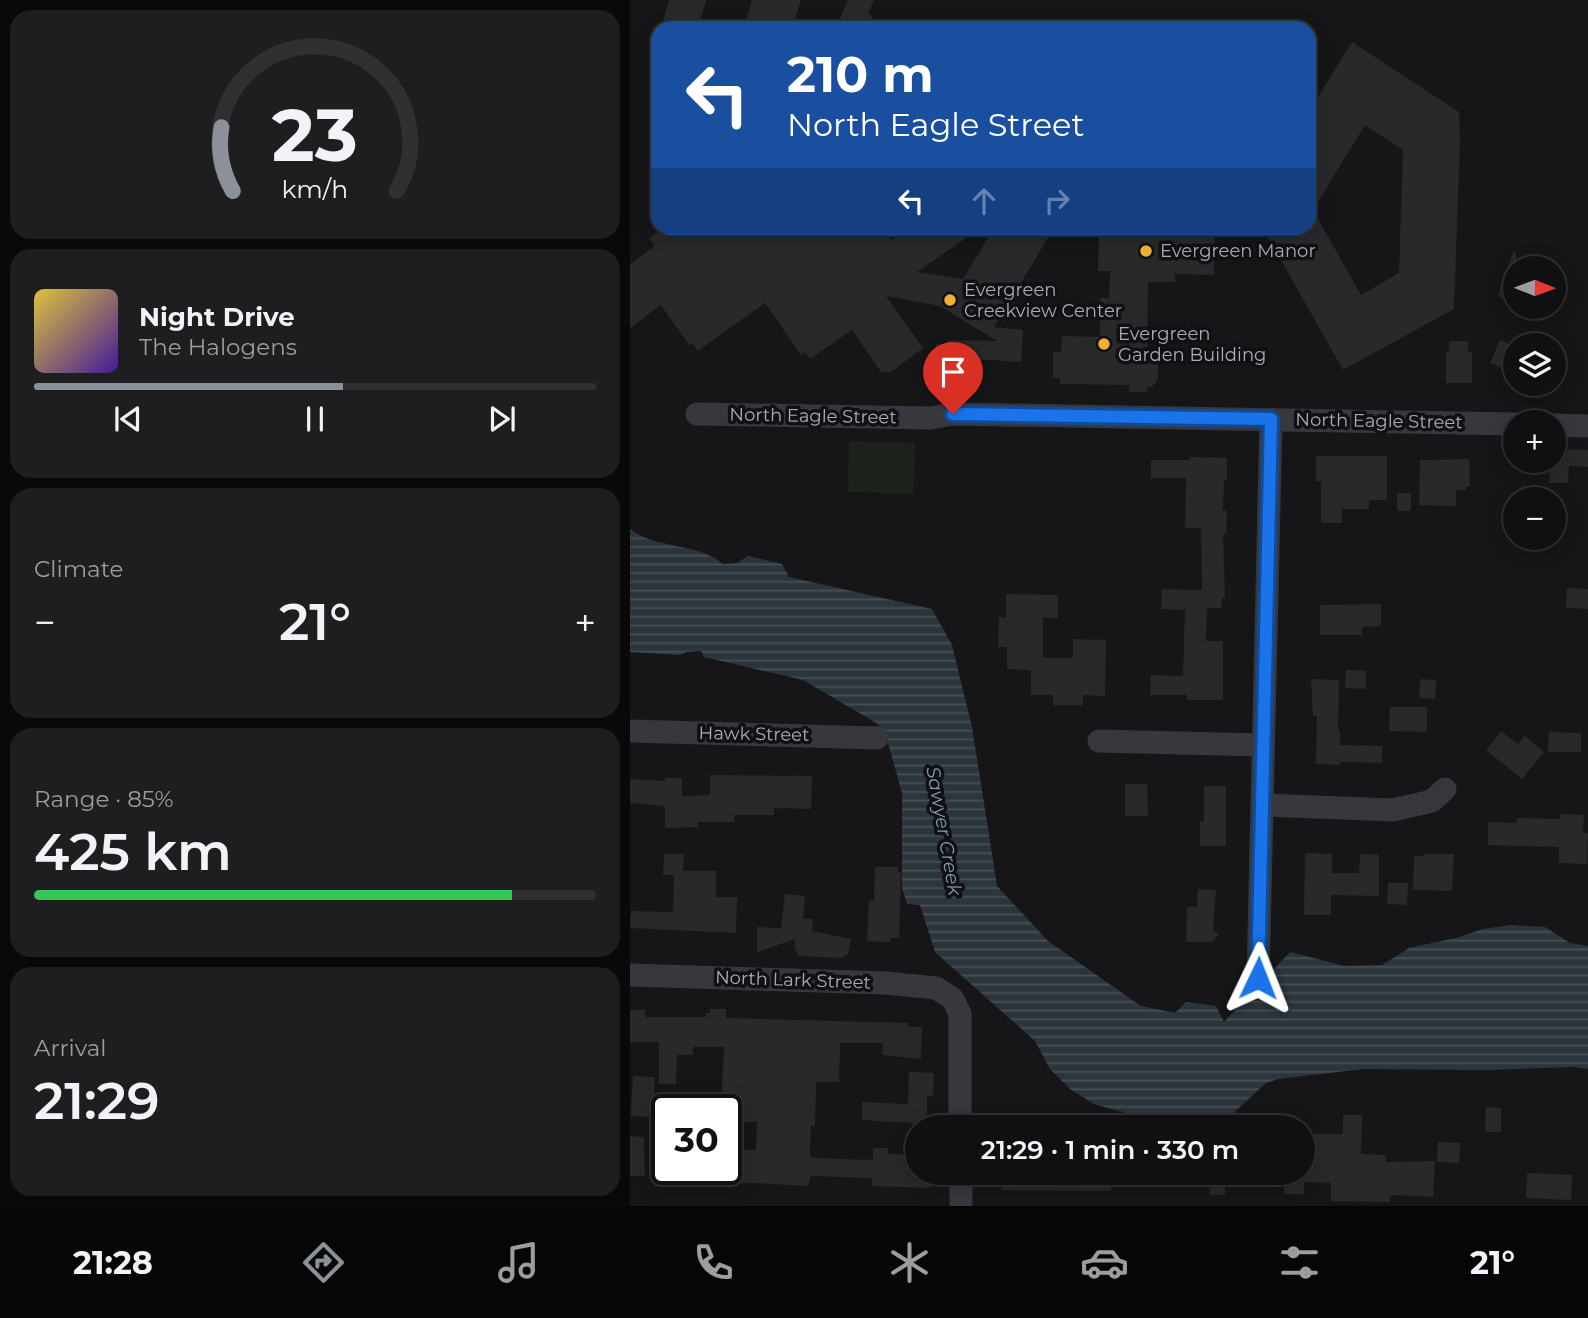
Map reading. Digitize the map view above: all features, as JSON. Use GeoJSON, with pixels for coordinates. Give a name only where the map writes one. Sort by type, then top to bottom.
{"type":"FeatureCollection","features":[{"type":"Feature","properties":{"kind":"street","name":"North Eagle Street"},"geometry":{"type":"LineString","coordinates":[[697,414],[930,418],[953,414],[1503,424]]}},
{"type":"Feature","properties":{"kind":"street"},"geometry":{"type":"LineString","coordinates":[[1258,978],[1271,419]]}},
{"type":"Feature","properties":{"kind":"street"},"geometry":{"type":"LineString","coordinates":[[1566,425],[1588,426]]}},
{"type":"Feature","properties":{"kind":"street","name":"Hawk Street"},"geometry":{"type":"LineString","coordinates":[[630,731],[877,738]]}},
{"type":"Feature","properties":{"kind":"street"},"geometry":{"type":"LineString","coordinates":[[1099,741],[1262,744]]}},
{"type":"Feature","properties":{"kind":"street"},"geometry":{"type":"LineString","coordinates":[[1262,805],[1393,810],[1432,801],[1446,789]]}},
{"type":"Feature","properties":{"kind":"street","name":"North Lark Street"},"geometry":{"type":"LineString","coordinates":[[630,975],[886,982],[936,988],[953,999],[960,1014],[960,1115]]}},
{"type":"Feature","properties":{"kind":"street"},"geometry":{"type":"LineString","coordinates":[[961,1185],[961,1206]]}},
{"type":"Feature","properties":{"kind":"shaded area"},"geometry":{"type":"Polygon","coordinates":[[[849,441],[915,443],[913,494],[848,492],[849,441]]]}},
{"type":"Feature","properties":{"kind":"water","name":"Sawyer Creek"},"geometry":{"type":"Polygon","coordinates":[[[630,529],[652,540],[701,552],[723,564],[737,563],[748,556],[782,564],[789,577],[932,609],[952,645],[972,727],[997,886],[1048,941],[1141,1006],[1175,1013],[1186,1002],[1216,1006],[1224,1022],[1290,952],[1345,966],[1382,965],[1409,948],[1483,929],[1511,925],[1545,927],[1570,943],[1588,946],[1588,1069],[1363,1069],[1278,1079],[1266,1083],[1231,1115],[1132,1115],[1094,1104],[1070,1089],[1050,1069],[1035,1041],[935,952],[920,905],[907,904],[902,888],[902,793],[888,743],[878,724],[803,680],[704,657],[701,651],[680,655],[630,652],[630,529]]]}},
{"type":"Feature","properties":{"kind":"building"},"geometry":{"type":"Polygon","coordinates":[[[669,0],[706,0],[700,21],[663,21],[669,0]]]}},
{"type":"Feature","properties":{"kind":"building"},"geometry":{"type":"Polygon","coordinates":[[[752,0],[801,0],[794,21],[746,21],[752,0]]]}},
{"type":"Feature","properties":{"kind":"building"},"geometry":{"type":"Polygon","coordinates":[[[848,0],[874,0],[868,14],[873,16],[870,21],[839,21],[848,0]]]}},
{"type":"Feature","properties":{"kind":"building"},"geometry":{"type":"Polygon","coordinates":[[[1352,42],[1459,112],[1460,141],[1454,309],[1343,370],[1267,235],[1316,235],[1316,215],[1361,295],[1399,273],[1403,150],[1365,125],[1316,205],[1316,100],[1352,42]]]}},
{"type":"Feature","properties":{"kind":"building","name":"Evergreen Creekview Center"},"geometry":{"type":"Polygon","coordinates":[[[653,235],[887,235],[891,240],[898,235],[964,235],[966,238],[917,272],[963,279],[990,235],[1050,235],[994,327],[1023,330],[1021,362],[974,359],[974,375],[937,375],[936,344],[948,345],[948,340],[997,341],[940,306],[886,296],[923,348],[891,372],[881,372],[852,330],[810,359],[805,352],[801,355],[765,303],[698,351],[692,343],[689,345],[661,305],[630,328],[630,264],[655,246],[649,238],[653,235]]]}},
{"type":"Feature","properties":{"kind":"building"},"geometry":{"type":"Polygon","coordinates":[[[1099,235],[1215,235],[1214,275],[1175,274],[1175,282],[1148,282],[1147,355],[1158,355],[1158,379],[1153,387],[1147,387],[1147,392],[1129,392],[1129,385],[1060,384],[1060,378],[1053,378],[1053,352],[1061,352],[1062,336],[1100,337],[1100,298],[1109,298],[1110,271],[1098,271],[1099,235]]]}},
{"type":"Feature","properties":{"kind":"building"},"geometry":{"type":"Polygon","coordinates":[[[1503,281],[1503,298],[1498,296],[1503,281]]]}},
{"type":"Feature","properties":{"kind":"building"},"geometry":{"type":"Polygon","coordinates":[[[1500,340],[1503,341],[1503,368],[1490,363],[1500,340]]]}},
{"type":"Feature","properties":{"kind":"building"},"geometry":{"type":"Polygon","coordinates":[[[1449,341],[1468,341],[1468,352],[1472,351],[1472,383],[1446,383],[1446,352],[1449,351],[1449,341]]]}},
{"type":"Feature","properties":{"kind":"building"},"geometry":{"type":"Polygon","coordinates":[[[1566,449],[1588,450],[1588,467],[1569,466],[1568,483],[1549,483],[1550,473],[1566,473],[1566,449]]]}},
{"type":"Feature","properties":{"kind":"building"},"geometry":{"type":"Polygon","coordinates":[[[1316,456],[1387,456],[1387,500],[1369,500],[1369,509],[1342,509],[1342,523],[1321,523],[1321,481],[1316,481],[1316,456]]]}},
{"type":"Feature","properties":{"kind":"building"},"geometry":{"type":"Polygon","coordinates":[[[1190,457],[1227,458],[1223,511],[1227,511],[1226,534],[1223,534],[1225,598],[1222,598],[1221,608],[1207,608],[1206,641],[1223,641],[1223,700],[1187,700],[1187,695],[1150,695],[1151,675],[1183,676],[1185,610],[1161,609],[1162,589],[1202,590],[1201,528],[1185,528],[1186,478],[1151,478],[1151,460],[1190,460],[1190,457]]]}},
{"type":"Feature","properties":{"kind":"building"},"geometry":{"type":"Polygon","coordinates":[[[1469,459],[1470,486],[1466,487],[1466,490],[1456,490],[1456,506],[1419,505],[1420,460],[1469,459]]]}},
{"type":"Feature","properties":{"kind":"building"},"geometry":{"type":"Polygon","coordinates":[[[1397,493],[1411,493],[1411,511],[1397,511],[1397,493]]]}},
{"type":"Feature","properties":{"kind":"building"},"geometry":{"type":"Polygon","coordinates":[[[1567,588],[1588,589],[1588,609],[1566,608],[1567,588]]]}},
{"type":"Feature","properties":{"kind":"building"},"geometry":{"type":"Polygon","coordinates":[[[1006,594],[1058,595],[1058,618],[1043,618],[1043,658],[1073,658],[1073,639],[1106,640],[1105,696],[1083,695],[1083,705],[1053,705],[1053,695],[1031,695],[1031,670],[1007,669],[1007,647],[998,647],[999,617],[1006,618],[1006,594]]]}},
{"type":"Feature","properties":{"kind":"building"},"geometry":{"type":"Polygon","coordinates":[[[1381,604],[1381,626],[1362,627],[1362,635],[1320,635],[1320,605],[1381,604]]]}},
{"type":"Feature","properties":{"kind":"building"},"geometry":{"type":"Polygon","coordinates":[[[1346,670],[1366,671],[1366,689],[1345,688],[1346,670]]]}},
{"type":"Feature","properties":{"kind":"building"},"geometry":{"type":"Polygon","coordinates":[[[1311,679],[1339,680],[1340,745],[1382,746],[1382,763],[1316,764],[1317,716],[1313,716],[1311,679]]]}},
{"type":"Feature","properties":{"kind":"building"},"geometry":{"type":"Polygon","coordinates":[[[1420,679],[1436,680],[1435,699],[1419,698],[1420,679]]]}},
{"type":"Feature","properties":{"kind":"building"},"geometry":{"type":"Polygon","coordinates":[[[1390,707],[1427,707],[1427,732],[1389,731],[1390,707]]]}},
{"type":"Feature","properties":{"kind":"building"},"geometry":{"type":"Polygon","coordinates":[[[1501,731],[1518,744],[1525,736],[1544,752],[1522,779],[1486,750],[1501,731]]]}},
{"type":"Feature","properties":{"kind":"building"},"geometry":{"type":"Polygon","coordinates":[[[1549,732],[1581,733],[1581,752],[1548,752],[1549,732]]]}},
{"type":"Feature","properties":{"kind":"building"},"geometry":{"type":"Polygon","coordinates":[[[710,775],[812,776],[811,809],[774,808],[774,815],[734,815],[734,822],[698,822],[698,827],[665,828],[665,806],[630,803],[630,779],[665,781],[665,778],[682,778],[682,796],[710,795],[710,775]]]}},
{"type":"Feature","properties":{"kind":"building"},"geometry":{"type":"Polygon","coordinates":[[[1125,784],[1147,784],[1148,816],[1125,816],[1125,784]]]}},
{"type":"Feature","properties":{"kind":"building"},"geometry":{"type":"Polygon","coordinates":[[[1204,786],[1226,786],[1226,846],[1200,846],[1200,821],[1204,821],[1204,786]]]}},
{"type":"Feature","properties":{"kind":"building"},"geometry":{"type":"Polygon","coordinates":[[[1560,814],[1584,815],[1583,833],[1588,833],[1587,864],[1559,863],[1559,847],[1488,845],[1488,822],[1517,823],[1517,818],[1560,819],[1560,814]]]}},
{"type":"Feature","properties":{"kind":"building"},"geometry":{"type":"Polygon","coordinates":[[[1305,853],[1332,854],[1332,873],[1359,873],[1360,854],[1379,855],[1379,896],[1331,895],[1331,915],[1304,915],[1305,853]]]}},
{"type":"Feature","properties":{"kind":"building"},"geometry":{"type":"Polygon","coordinates":[[[664,854],[684,854],[683,871],[716,871],[716,897],[737,897],[736,933],[630,928],[631,911],[673,912],[674,875],[663,875],[664,854]]]}},
{"type":"Feature","properties":{"kind":"building"},"geometry":{"type":"Polygon","coordinates":[[[1454,854],[1452,891],[1413,890],[1414,856],[1454,854]]]}},
{"type":"Feature","properties":{"kind":"building"},"geometry":{"type":"Polygon","coordinates":[[[875,867],[898,867],[898,872],[901,872],[899,938],[890,938],[890,942],[867,941],[869,900],[874,901],[875,867]]]}},
{"type":"Feature","properties":{"kind":"building"},"geometry":{"type":"Polygon","coordinates":[[[1388,883],[1408,883],[1407,905],[1387,904],[1388,883]]]}},
{"type":"Feature","properties":{"kind":"building"},"geometry":{"type":"Polygon","coordinates":[[[1198,889],[1216,890],[1213,930],[1219,935],[1212,942],[1186,942],[1187,907],[1197,907],[1198,889]]]}},
{"type":"Feature","properties":{"kind":"building"},"geometry":{"type":"Polygon","coordinates":[[[785,894],[805,896],[803,919],[813,919],[812,931],[851,939],[848,955],[844,958],[797,956],[795,939],[757,952],[757,927],[781,928],[785,894]]]}},
{"type":"Feature","properties":{"kind":"building"},"geometry":{"type":"Polygon","coordinates":[[[710,1009],[726,1009],[726,1018],[908,1023],[908,1027],[922,1027],[921,1059],[882,1055],[883,1043],[840,1043],[839,1082],[816,1082],[815,1126],[811,1126],[810,1155],[811,1158],[873,1160],[873,1148],[888,1148],[888,1154],[905,1155],[905,1185],[930,1185],[930,1188],[872,1186],[872,1178],[811,1176],[808,1186],[742,1183],[742,1150],[756,1150],[757,1122],[742,1122],[742,1094],[722,1094],[724,1047],[693,1047],[693,1055],[677,1055],[676,1084],[659,1084],[659,1042],[630,1042],[630,1010],[645,1010],[645,1017],[706,1017],[706,1013],[710,1013],[710,1009]]]}},
{"type":"Feature","properties":{"kind":"building"},"geometry":{"type":"Polygon","coordinates":[[[909,1072],[934,1073],[933,1096],[927,1096],[927,1115],[905,1115],[905,1123],[862,1120],[862,1102],[908,1104],[909,1072]]]}},
{"type":"Feature","properties":{"kind":"building"},"geometry":{"type":"Polygon","coordinates":[[[633,1076],[655,1077],[654,1094],[651,1094],[651,1117],[631,1116],[633,1076]]]}},
{"type":"Feature","properties":{"kind":"building"},"geometry":{"type":"Polygon","coordinates":[[[1486,1107],[1501,1108],[1501,1132],[1485,1132],[1486,1107]]]}},
{"type":"Feature","properties":{"kind":"building"},"geometry":{"type":"Polygon","coordinates":[[[1343,1115],[1362,1115],[1361,1154],[1386,1155],[1386,1162],[1435,1161],[1433,1197],[1393,1195],[1390,1202],[1331,1201],[1331,1183],[1315,1182],[1315,1134],[1343,1134],[1343,1115]]]}},
{"type":"Feature","properties":{"kind":"building"},"geometry":{"type":"Polygon","coordinates":[[[630,1136],[644,1137],[645,1176],[630,1176],[630,1136]]]}},
{"type":"Feature","properties":{"kind":"building"},"geometry":{"type":"Polygon","coordinates":[[[1438,1142],[1460,1143],[1459,1163],[1437,1162],[1438,1142]]]}},
{"type":"Feature","properties":{"kind":"building"},"geometry":{"type":"Polygon","coordinates":[[[1527,1173],[1572,1175],[1571,1200],[1526,1198],[1527,1173]]]}},
{"type":"Feature","properties":{"kind":"building"},"geometry":{"type":"Polygon","coordinates":[[[1001,1185],[1112,1185],[1110,1191],[1001,1190],[1001,1185]]]}},
{"type":"Feature","properties":{"kind":"building"},"geometry":{"type":"Polygon","coordinates":[[[1209,1185],[1225,1185],[1225,1195],[1210,1195],[1209,1185]]]}},
{"type":"Feature","properties":{"kind":"building"},"geometry":{"type":"Polygon","coordinates":[[[1284,1185],[1304,1185],[1304,1194],[1284,1194],[1284,1185]]]}},
{"type":"Feature","properties":{"kind":"place","name":"Evergreen Manor"},"geometry":{"type":"Point","coordinates":[1146,251]}},
{"type":"Feature","properties":{"kind":"place","name":"Evergreen Creekview Center"},"geometry":{"type":"Point","coordinates":[950,300]}},
{"type":"Feature","properties":{"kind":"place","name":"Evergreen Garden Building"},"geometry":{"type":"Point","coordinates":[1104,344]}},
{"type":"Feature","properties":{"kind":"route"},"geometry":{"type":"LineString","coordinates":[[953,414],[1271,419],[1258,978]]}}]}
